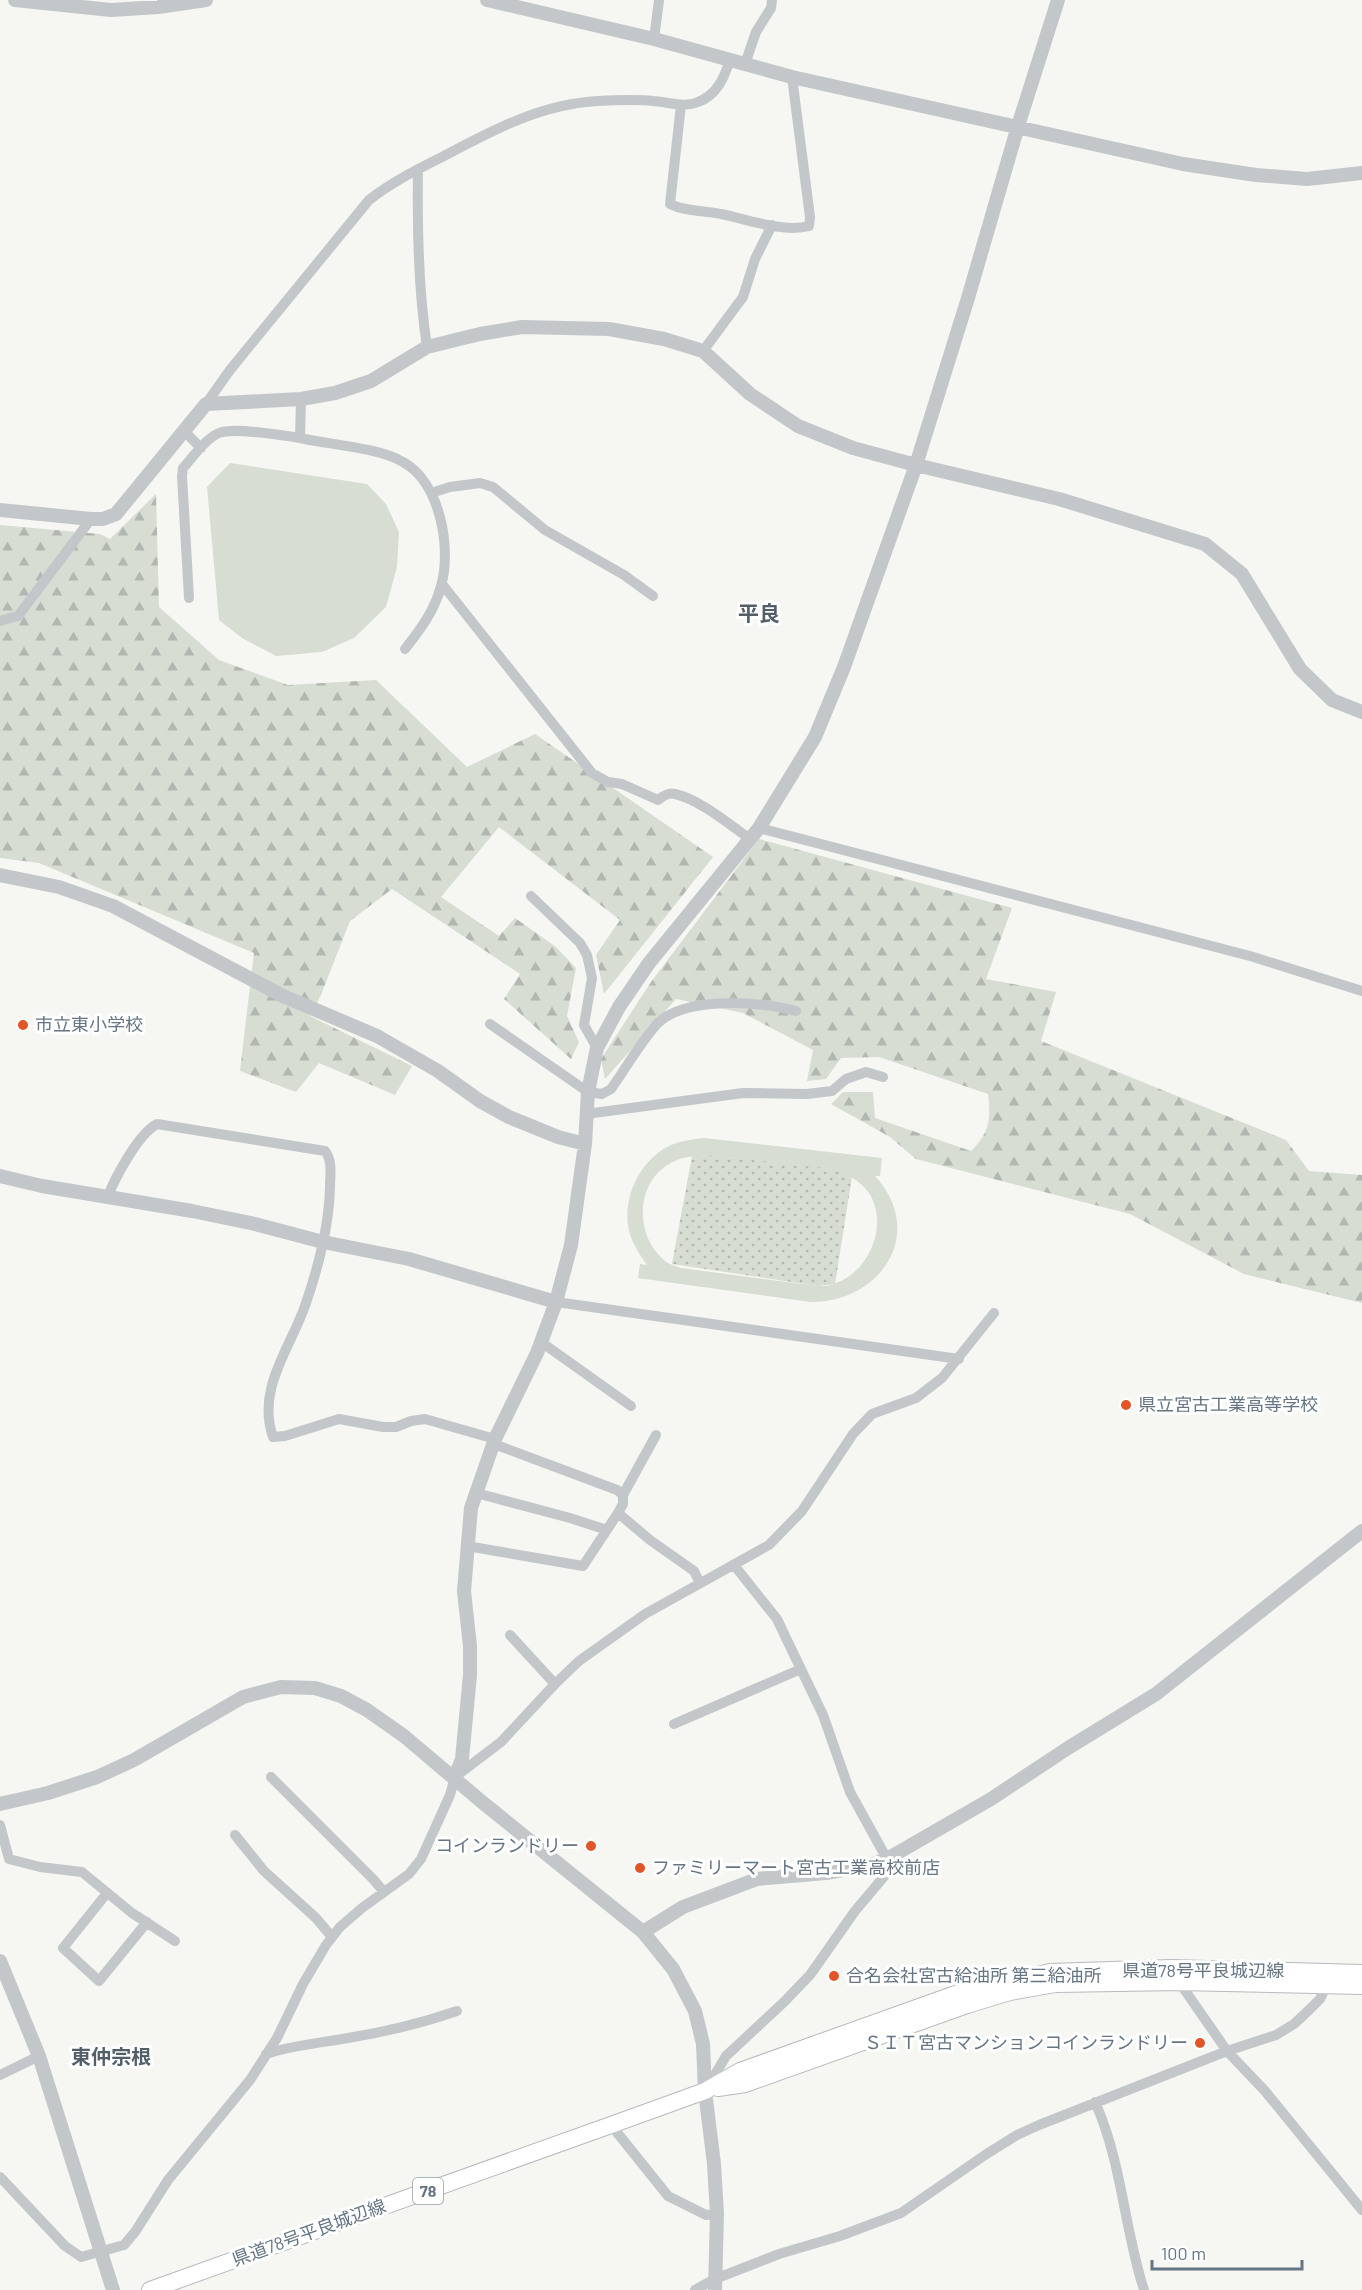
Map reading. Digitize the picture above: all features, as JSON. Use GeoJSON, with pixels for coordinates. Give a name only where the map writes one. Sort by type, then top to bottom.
{"type":"FeatureCollection","features":[{"type":"Feature","properties":{"kind":"main road","name":"県道78号平良城辺線"},"geometry":{"type":"LineString","coordinates":[[1329,1979],[1362,1973]]}},
{"type":"Feature","properties":{"kind":"main road","name":"県道78号平良城辺線"},"geometry":{"type":"LineString","coordinates":[[150,2290],[705,2091],[745,2084],[967,2005],[1010,1992],[1055,1984],[1175,1975],[1329,1979],[1362,1986]]}},
{"type":"Feature","properties":{"kind":"street"},"geometry":{"type":"LineString","coordinates":[[15,0],[74,3],[111,10],[158,7],[206,0]]}},
{"type":"Feature","properties":{"kind":"street"},"geometry":{"type":"LineString","coordinates":[[487,0],[654,39],[792,77],[1161,160],[1256,175],[1307,179],[1362,173]]}},
{"type":"Feature","properties":{"kind":"street"},"geometry":{"type":"LineString","coordinates":[[654,39],[659,0]]}},
{"type":"Feature","properties":{"kind":"street"},"geometry":{"type":"LineString","coordinates":[[745,63],[756,32],[771,8],[772,0]]}},
{"type":"Feature","properties":{"kind":"street"},"geometry":{"type":"LineString","coordinates":[[0,2177],[65,2246],[81,2257],[124,2245],[135,2232],[168,2180],[237,2098],[277,2038],[313,1966],[332,1937],[362,1908],[409,1874],[421,1858],[450,1795],[462,1759],[470,1675],[470,1646],[464,1591],[471,1508],[495,1442],[541,1342],[556,1302],[571,1245],[585,1144],[588,1092],[597,1048],[619,1007],[649,963],[759,828],[815,737],[844,667],[916,465],[1058,0]]}},
{"type":"Feature","properties":{"kind":"street"},"geometry":{"type":"LineString","coordinates":[[0,510],[91,519],[103,519],[116,514],[369,200],[387,185],[498,127],[551,107],[579,102],[621,100],[654,100],[681,105],[698,103],[715,93],[724,78],[730,60]]}},
{"type":"Feature","properties":{"kind":"street"},"geometry":{"type":"LineString","coordinates":[[681,105],[670,204],[678,208],[718,213],[772,225],[803,228],[809,226],[792,77]]}},
{"type":"Feature","properties":{"kind":"street"},"geometry":{"type":"LineString","coordinates":[[418,169],[417,227],[423,323],[427,346]]}},
{"type":"Feature","properties":{"kind":"street"},"geometry":{"type":"LineString","coordinates":[[703,351],[743,297],[755,259],[772,225]]}},
{"type":"Feature","properties":{"kind":"street"},"geometry":{"type":"LineString","coordinates":[[206,404],[301,399],[335,393],[370,381],[427,346],[522,327],[609,328],[664,339],[703,351],[750,394],[798,426],[853,448],[1059,499],[1205,544],[1242,574],[1300,669],[1332,700],[1362,712]]}},
{"type":"Feature","properties":{"kind":"street"},"geometry":{"type":"LineString","coordinates":[[300,438],[301,399]]}},
{"type":"Feature","properties":{"kind":"street"},"geometry":{"type":"LineString","coordinates":[[184,431],[201,448]]}},
{"type":"Feature","properties":{"kind":"street"},"geometry":{"type":"LineString","coordinates":[[189,598],[183,468],[214,435],[234,431],[300,438],[384,453],[416,470],[431,493],[443,527],[442,584],[433,608],[405,649]]}},
{"type":"Feature","properties":{"kind":"street"},"geometry":{"type":"LineString","coordinates":[[431,493],[450,487],[480,483],[493,487],[544,530],[624,575],[653,596]]}},
{"type":"Feature","properties":{"kind":"street"},"geometry":{"type":"LineString","coordinates":[[0,621],[18,615],[91,519]]}},
{"type":"Feature","properties":{"kind":"street"},"geometry":{"type":"LineString","coordinates":[[442,584],[592,773],[609,782],[622,784],[658,800],[669,794],[675,794],[697,803],[750,839]]}},
{"type":"Feature","properties":{"kind":"street"},"geometry":{"type":"LineString","coordinates":[[759,828],[1250,956],[1362,991]]}},
{"type":"Feature","properties":{"kind":"street"},"geometry":{"type":"LineString","coordinates":[[0,875],[59,887],[113,906],[283,996],[377,1036],[438,1071],[480,1101],[509,1117],[558,1137],[585,1144]]}},
{"type":"Feature","properties":{"kind":"street"},"geometry":{"type":"LineString","coordinates":[[531,896],[580,944],[587,955],[591,978],[584,1025],[597,1048]]}},
{"type":"Feature","properties":{"kind":"street"},"geometry":{"type":"LineString","coordinates":[[490,1024],[588,1092],[602,1094],[611,1089],[657,1024],[670,1014],[687,1007],[742,1002],[776,1005],[796,1011]]}},
{"type":"Feature","properties":{"kind":"street"},"geometry":{"type":"LineString","coordinates":[[586,1114],[743,1093],[825,1092],[831,1091],[846,1079],[866,1072],[883,1077]]}},
{"type":"Feature","properties":{"kind":"street"},"geometry":{"type":"LineString","coordinates":[[107,1198],[111,1187],[143,1135],[157,1124],[325,1151],[330,1168],[329,1212],[305,1306],[278,1365],[271,1387],[268,1417],[273,1437],[285,1436],[339,1419],[383,1427],[396,1427],[425,1419],[495,1442],[617,1490],[623,1495]]}},
{"type":"Feature","properties":{"kind":"street"},"geometry":{"type":"LineString","coordinates":[[0,1176],[107,1198],[192,1211],[255,1224],[323,1242],[409,1259],[556,1302],[959,1359]]}},
{"type":"Feature","properties":{"kind":"street"},"geometry":{"type":"LineString","coordinates":[[455,1777],[501,1742],[579,1661],[623,1629],[769,1545],[802,1511],[853,1434],[872,1414],[916,1398],[942,1378],[994,1313]]}},
{"type":"Feature","properties":{"kind":"street"},"geometry":{"type":"LineString","coordinates":[[541,1342],[631,1406]]}},
{"type":"Feature","properties":{"kind":"street"},"geometry":{"type":"LineString","coordinates":[[467,1546],[583,1566],[618,1513],[623,1504],[623,1495],[656,1435]]}},
{"type":"Feature","properties":{"kind":"street"},"geometry":{"type":"LineString","coordinates":[[476,1493],[607,1530]]}},
{"type":"Feature","properties":{"kind":"street"},"geometry":{"type":"LineString","coordinates":[[618,1513],[694,1572],[700,1583]]}},
{"type":"Feature","properties":{"kind":"street"},"geometry":{"type":"LineString","coordinates":[[643,1932],[683,1907],[756,1880],[826,1873],[871,1865],[887,1859],[991,1799],[1156,1694],[1362,1531]]}},
{"type":"Feature","properties":{"kind":"street"},"geometry":{"type":"LineString","coordinates":[[705,2091],[726,2056],[810,1975],[855,1911],[887,1874],[887,1859],[850,1792],[822,1715],[777,1619],[734,1565]]}},
{"type":"Feature","properties":{"kind":"street"},"geometry":{"type":"LineString","coordinates":[[510,1635],[555,1684]]}},
{"type":"Feature","properties":{"kind":"street"},"geometry":{"type":"LineString","coordinates":[[674,1724],[801,1670]]}},
{"type":"Feature","properties":{"kind":"street"},"geometry":{"type":"LineString","coordinates":[[0,1804],[48,1793],[97,1777],[134,1760],[243,1697],[281,1687],[315,1688],[354,1701],[404,1736],[643,1932],[673,1969],[695,2011],[703,2044],[705,2091],[714,2164],[717,2214],[715,2284]]}},
{"type":"Feature","properties":{"kind":"street"},"geometry":{"type":"LineString","coordinates":[[271,1777],[373,1878],[384,1892]]}},
{"type":"Feature","properties":{"kind":"street"},"geometry":{"type":"LineString","coordinates":[[0,1825],[9,1859],[39,1867],[82,1872],[132,1913],[175,1941]]}},
{"type":"Feature","properties":{"kind":"street"},"geometry":{"type":"LineString","coordinates":[[235,1835],[264,1871],[316,1918],[332,1937]]}},
{"type":"Feature","properties":{"kind":"street"},"geometry":{"type":"LineString","coordinates":[[107,1893],[63,1948],[99,1982],[147,1922]]}},
{"type":"Feature","properties":{"kind":"street"},"geometry":{"type":"LineString","coordinates":[[1,1971],[39,2056],[113,2290]]}},
{"type":"Feature","properties":{"kind":"street"},"geometry":{"type":"LineString","coordinates":[[1175,1975],[1227,2051],[1265,2091],[1362,2210]]}},
{"type":"Feature","properties":{"kind":"street"},"geometry":{"type":"LineString","coordinates":[[695,2290],[715,2284],[779,2254],[850,2233],[901,2213],[1017,2135],[1227,2051],[1276,2035],[1294,2024],[1320,1999],[1329,1979]]}},
{"type":"Feature","properties":{"kind":"street"},"geometry":{"type":"LineString","coordinates":[[266,2054],[291,2045],[388,2030],[457,2011]]}},
{"type":"Feature","properties":{"kind":"street"},"geometry":{"type":"LineString","coordinates":[[0,2075],[39,2056]]}},
{"type":"Feature","properties":{"kind":"street"},"geometry":{"type":"LineString","coordinates":[[1095,2102],[1106,2125],[1144,2290]]}},
{"type":"Feature","properties":{"kind":"street"},"geometry":{"type":"LineString","coordinates":[[610,2126],[668,2196],[706,2214],[717,2214]]}},
{"type":"Feature","properties":{"kind":"green space"},"geometry":{"type":"Polygon","coordinates":[[[230,463],[367,484],[386,504],[399,532],[397,567],[386,607],[354,638],[322,652],[276,656],[242,638],[219,620],[207,487],[230,463]]]}},
{"type":"Feature","properties":{"kind":"green space"},"geometry":{"type":"Polygon","coordinates":[[[156,494],[159,607],[219,660],[288,685],[376,680],[467,767],[535,734],[713,857],[604,994],[596,955],[620,920],[499,827],[441,897],[499,936],[515,918],[556,947],[576,968],[567,1016],[579,1042],[571,1059],[504,999],[520,974],[392,889],[350,921],[321,995],[310,1016],[412,1066],[395,1095],[319,1063],[296,1092],[240,1071],[254,953],[39,863],[0,858],[0,525],[100,534],[110,539],[156,494]]]}},
{"type":"Feature","properties":{"kind":"green space"},"geometry":{"type":"Polygon","coordinates":[[[759,839],[1012,908],[986,979],[1056,992],[1041,1041],[1286,1140],[1309,1171],[1362,1175],[1362,1303],[1244,1274],[1130,1214],[916,1159],[890,1137],[831,1104],[843,1092],[873,1092],[875,1118],[971,1151],[982,1138],[988,1125],[988,1094],[879,1057],[841,1058],[826,1079],[807,1081],[813,1050],[743,1013],[676,999],[605,1079],[601,1059],[651,982],[759,839]]]}},
{"type":"Feature","properties":{"kind":"green space"},"geometry":{"type":"Polygon","coordinates":[[[704,1138],[882,1158],[880,1176],[875,1176],[890,1198],[897,1220],[896,1241],[889,1260],[876,1277],[858,1290],[836,1299],[811,1302],[638,1278],[640,1264],[647,1265],[634,1244],[627,1218],[635,1181],[650,1160],[671,1145],[704,1138]],[[709,1155],[677,1160],[663,1168],[653,1179],[646,1192],[643,1221],[647,1235],[654,1249],[664,1260],[681,1268],[818,1286],[832,1285],[848,1277],[867,1257],[873,1245],[877,1218],[875,1205],[869,1193],[840,1170],[709,1155]]]}},
{"type":"Feature","properties":{"kind":"green space"},"geometry":{"type":"Polygon","coordinates":[[[709,1155],[839,1169],[852,1177],[835,1284],[818,1286],[672,1264],[692,1156],[709,1155]]]}},
{"type":"Feature","properties":{"kind":"place","name":"市立東小学校"},"geometry":{"type":"Point","coordinates":[23,1025]}},
{"type":"Feature","properties":{"kind":"place","name":"県立宮古工業高等学校"},"geometry":{"type":"Point","coordinates":[1126,1405]}},
{"type":"Feature","properties":{"kind":"place","name":"コインランドリー"},"geometry":{"type":"Point","coordinates":[591,1846]}},
{"type":"Feature","properties":{"kind":"place","name":"ファミリーマート宮古工業高校前店"},"geometry":{"type":"Point","coordinates":[640,1868]}},
{"type":"Feature","properties":{"kind":"place","name":"合名会社宮古給油所 第三給油所"},"geometry":{"type":"Point","coordinates":[834,1976]}},
{"type":"Feature","properties":{"kind":"place","name":"ＳＩＴ宮古マンションコインランドリー"},"geometry":{"type":"Point","coordinates":[1200,2043]}},
{"type":"Feature","properties":{"kind":"district","name":"平良"},"geometry":{"type":"Point","coordinates":[759,614]}},
{"type":"Feature","properties":{"kind":"district","name":"東仲宗根"},"geometry":{"type":"Point","coordinates":[111,2057]}}]}
